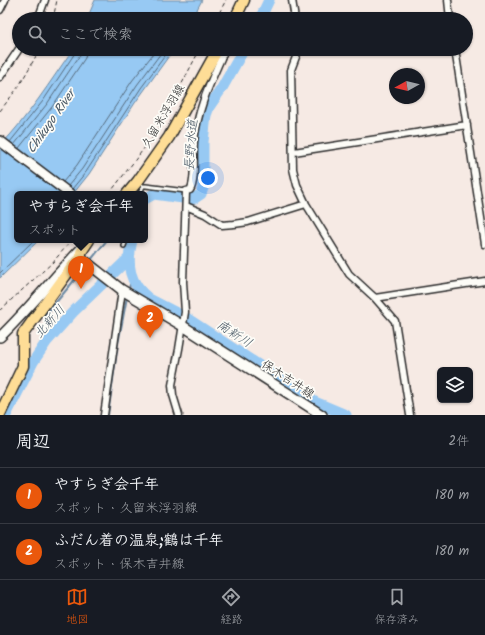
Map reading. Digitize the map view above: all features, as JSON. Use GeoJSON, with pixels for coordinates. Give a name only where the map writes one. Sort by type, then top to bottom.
{"type":"FeatureCollection","features":[{"type":"Feature","properties":{"kind":"main road"},"geometry":{"type":"LineString","coordinates":[[238,12],[244,0]]}},
{"type":"Feature","properties":{"kind":"main road","name":"久留米浮羽線"},"geometry":{"type":"LineString","coordinates":[[130,191],[169,137],[214,56]]}},
{"type":"Feature","properties":{"kind":"main road"},"geometry":{"type":"LineString","coordinates":[[0,141],[66,191]]}},
{"type":"Feature","properties":{"kind":"main road"},"geometry":{"type":"LineString","coordinates":[[0,337],[13,326],[68,263],[84,252]]}},
{"type":"Feature","properties":{"kind":"main road"},"geometry":{"type":"LineString","coordinates":[[0,414],[23,366],[23,338],[25,330],[84,252]]}},
{"type":"Feature","properties":{"kind":"main road","name":"保木吉井線"},"geometry":{"type":"LineString","coordinates":[[84,252],[124,291],[183,324],[322,415]]}},
{"type":"Feature","properties":{"kind":"street"},"geometry":{"type":"LineString","coordinates":[[0,10],[5,0]]}},
{"type":"Feature","properties":{"kind":"street"},"geometry":{"type":"LineString","coordinates":[[41,12],[45,0]]}},
{"type":"Feature","properties":{"kind":"street"},"geometry":{"type":"LineString","coordinates":[[292,0],[293,12]]}},
{"type":"Feature","properties":{"kind":"street"},"geometry":{"type":"LineString","coordinates":[[448,0],[449,12]]}},
{"type":"Feature","properties":{"kind":"street"},"geometry":{"type":"LineString","coordinates":[[0,77],[14,56]]}},
{"type":"Feature","properties":{"kind":"street"},"geometry":{"type":"LineString","coordinates":[[179,415],[173,395],[172,385],[185,312],[182,282],[186,191],[190,190],[193,184],[194,144],[198,115],[222,56]]}},
{"type":"Feature","properties":{"kind":"street"},"geometry":{"type":"LineString","coordinates":[[296,56],[291,70],[294,152],[293,169],[297,185],[306,204],[349,274],[375,298],[395,320],[410,415]]}},
{"type":"Feature","properties":{"kind":"street"},"geometry":{"type":"LineString","coordinates":[[456,56],[485,244]]}},
{"type":"Feature","properties":{"kind":"street"},"geometry":{"type":"LineString","coordinates":[[294,152],[467,125]]}},
{"type":"Feature","properties":{"kind":"street"},"geometry":{"type":"LineString","coordinates":[[186,205],[222,224],[234,224],[248,222],[306,204]]}},
{"type":"Feature","properties":{"kind":"street"},"geometry":{"type":"LineString","coordinates":[[375,298],[485,281]]}},
{"type":"Feature","properties":{"kind":"street"},"geometry":{"type":"LineString","coordinates":[[104,415],[124,291]]}},
{"type":"Feature","properties":{"kind":"lane"},"geometry":{"type":"LineString","coordinates":[[141,191],[143,186],[146,186],[186,191]]}},
{"type":"Feature","properties":{"kind":"path"},"geometry":{"type":"LineString","coordinates":[[54,12],[57,0]]}},
{"type":"Feature","properties":{"kind":"path"},"geometry":{"type":"LineString","coordinates":[[220,12],[226,0]]}},
{"type":"Feature","properties":{"kind":"path"},"geometry":{"type":"LineString","coordinates":[[0,111],[19,86],[36,56]]}},
{"type":"Feature","properties":{"kind":"path"},"geometry":{"type":"LineString","coordinates":[[111,191],[152,138],[196,56]]}},
{"type":"Feature","properties":{"kind":"path"},"geometry":{"type":"LineString","coordinates":[[0,310],[52,264],[70,243]]}},
{"type":"Feature","properties":{"kind":"water"},"geometry":{"type":"Polygon","coordinates":[[[95,0],[202,0],[196,12],[90,12],[95,0]]]}},
{"type":"Feature","properties":{"kind":"water","name":"Chikugo River"},"geometry":{"type":"Polygon","coordinates":[[[68,56],[169,56],[135,103],[89,174],[75,191],[14,191],[14,243],[36,243],[0,278],[0,146],[47,87],[68,56]]]}},
{"type":"Feature","properties":{"kind":"waterway","name":"長野水道"},"geometry":{"type":"LineString","coordinates":[[263,12],[269,0]]}},
{"type":"Feature","properties":{"kind":"waterway","name":"長野水道"},"geometry":{"type":"LineString","coordinates":[[148,197],[154,194],[190,199],[201,194],[203,188],[203,142],[206,115],[209,107],[222,88],[240,56]]}},
{"type":"Feature","properties":{"kind":"waterway"},"geometry":{"type":"LineString","coordinates":[[90,261],[105,243]]}},
{"type":"Feature","properties":{"kind":"waterway","name":"南新川"},"geometry":{"type":"LineString","coordinates":[[131,243],[129,265],[133,280],[142,293],[149,299],[188,319],[315,402],[346,415]]}},
{"type":"Feature","properties":{"kind":"waterway","name":"北新川"},"geometry":{"type":"LineString","coordinates":[[6,415],[33,362],[47,341],[73,312],[129,258]]}},
{"type":"Feature","properties":{"kind":"waterway"},"geometry":{"type":"LineString","coordinates":[[44,317],[86,266]]}},
{"type":"Feature","properties":{"kind":"waterway"},"geometry":{"type":"LineString","coordinates":[[129,290],[130,284],[133,281]]}},
{"type":"Feature","properties":{"kind":"waterway"},"geometry":{"type":"LineString","coordinates":[[108,415],[118,344],[127,297]]}},
{"type":"Feature","properties":{"kind":"place","name":"やすらぎ会千年"},"geometry":{"type":"Point","coordinates":[81,289]}},
{"type":"Feature","properties":{"kind":"place","name":"ふだん着の温泉;鶴は千年"},"geometry":{"type":"Point","coordinates":[150,338]}}]}
